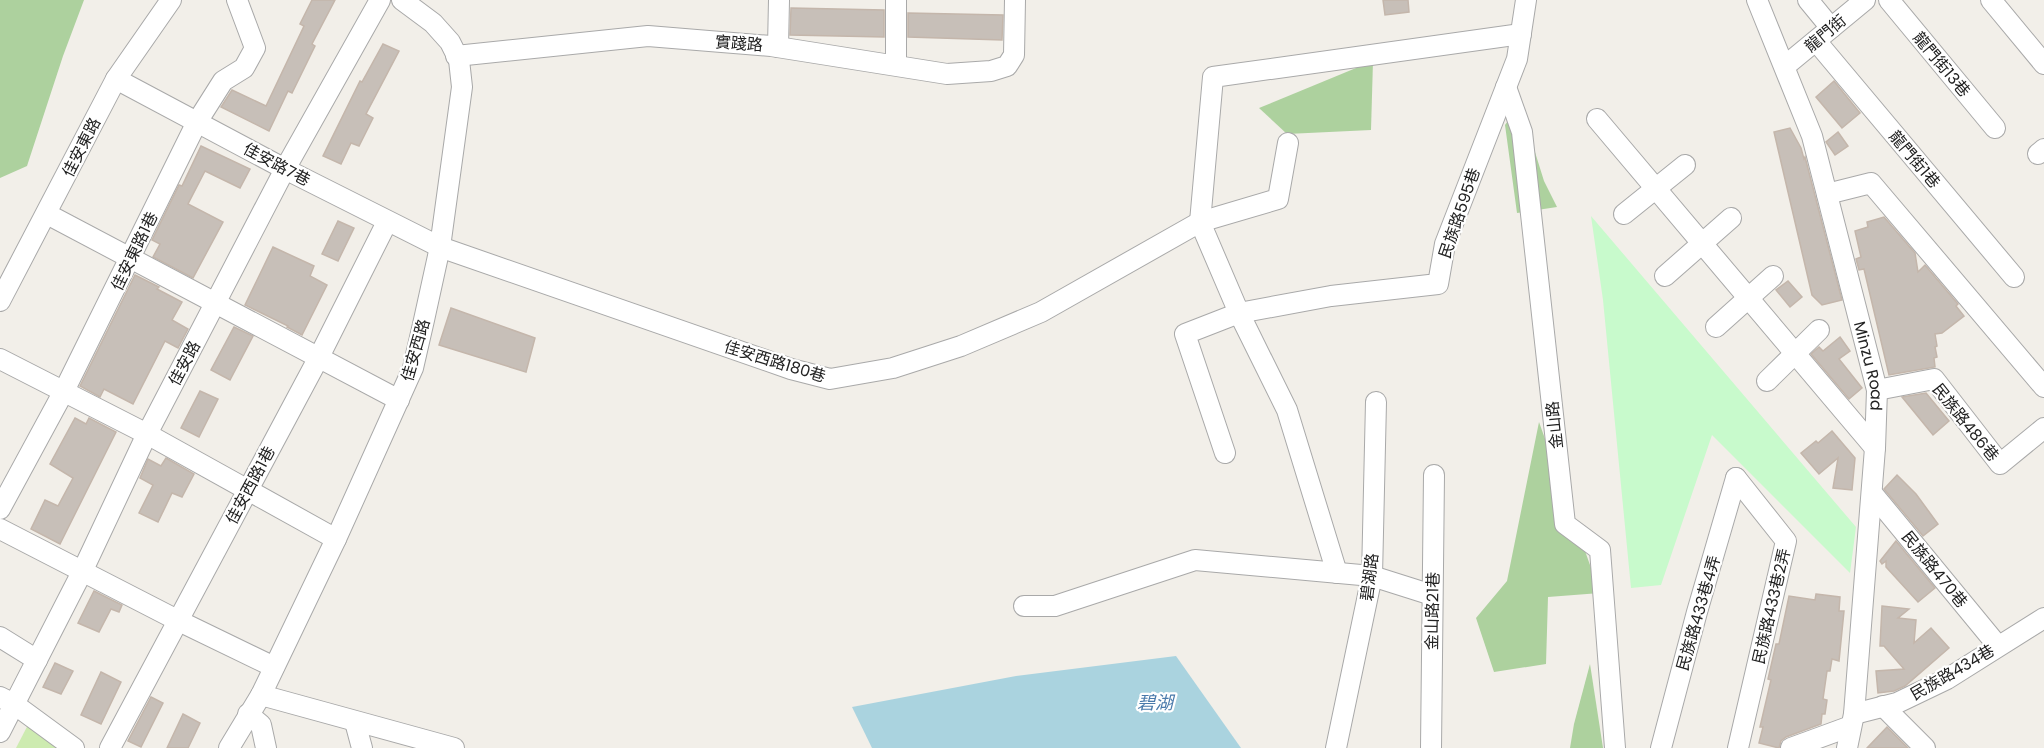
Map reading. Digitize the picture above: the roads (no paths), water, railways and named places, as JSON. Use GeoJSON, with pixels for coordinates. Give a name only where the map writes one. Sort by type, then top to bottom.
{"type":"FeatureCollection","features":[{"type":"Feature","properties":{"kind":"street","name":"佳安東路"},"geometry":{"type":"LineString","coordinates":[[0,301],[116,79],[171,0]]}},
{"type":"Feature","properties":{"kind":"street","name":"佳安東路1巷"},"geometry":{"type":"LineString","coordinates":[[0,509],[64,391],[197,122],[223,81],[244,68],[255,48],[237,0]]}},
{"type":"Feature","properties":{"kind":"street","name":"佳安路"},"geometry":{"type":"LineString","coordinates":[[0,732],[7,700],[37,660],[82,572],[147,434],[285,169],[380,0]]}},
{"type":"Feature","properties":{"kind":"street","name":"佳安西路"},"geometry":{"type":"LineString","coordinates":[[229,748],[261,695],[336,539],[399,400],[412,368],[440,247],[462,87],[456,56],[450,42],[433,23],[402,0]]}},
{"type":"Feature","properties":{"kind":"street"},"geometry":{"type":"LineString","coordinates":[[777,47],[779,0]]}},
{"type":"Feature","properties":{"kind":"street"},"geometry":{"type":"LineString","coordinates":[[896,65],[897,0]]}},
{"type":"Feature","properties":{"kind":"street","name":"實踐路"},"geometry":{"type":"LineString","coordinates":[[456,56],[648,36],[777,47],[947,74],[991,71],[1007,66],[1014,55],[1015,0]]}},
{"type":"Feature","properties":{"kind":"street","name":"民族路595巷"},"geometry":{"type":"LineString","coordinates":[[1226,453],[1185,334],[1239,313],[1331,296],[1438,284],[1445,244],[1516,58],[1526,0]]}},
{"type":"Feature","properties":{"kind":"street","name":"Minzu Road"},"geometry":{"type":"LineString","coordinates":[[1757,0],[1812,135],[1876,390],[1872,493],[1852,720],[1846,748]]}},
{"type":"Feature","properties":{"kind":"street","name":"龍門街1巷"},"geometry":{"type":"LineString","coordinates":[[1808,0],[1824,34],[2014,277]]}},
{"type":"Feature","properties":{"kind":"street","name":"龍門街"},"geometry":{"type":"LineString","coordinates":[[1785,66],[1865,0]]}},
{"type":"Feature","properties":{"kind":"street","name":"龍門街13巷"},"geometry":{"type":"LineString","coordinates":[[1889,0],[1995,128]]}},
{"type":"Feature","properties":{"kind":"street"},"geometry":{"type":"LineString","coordinates":[[1991,0],[2044,64]]}},
{"type":"Feature","properties":{"kind":"street"},"geometry":{"type":"LineString","coordinates":[[1337,573],[1287,410],[1239,313],[1200,222],[1213,77],[1521,34]]}},
{"type":"Feature","properties":{"kind":"street","name":"佳安路7巷"},"geometry":{"type":"LineString","coordinates":[[116,79],[387,222],[440,247]]}},
{"type":"Feature","properties":{"kind":"street","name":"金山路"},"geometry":{"type":"LineString","coordinates":[[1506,87],[1522,132],[1565,524],[1600,550],[1615,748]]}},
{"type":"Feature","properties":{"kind":"street"},"geometry":{"type":"LineString","coordinates":[[1597,119],[1875,448]]}},
{"type":"Feature","properties":{"kind":"street","name":"佳安西路180巷"},"geometry":{"type":"LineString","coordinates":[[440,247],[791,369],[830,379],[893,368],[961,346],[1041,312],[1200,222],[1278,199],[1288,143]]}},
{"type":"Feature","properties":{"kind":"street"},"geometry":{"type":"LineString","coordinates":[[1624,214],[1685,165]]}},
{"type":"Feature","properties":{"kind":"street"},"geometry":{"type":"LineString","coordinates":[[1827,194],[1871,183],[2044,387]]}},
{"type":"Feature","properties":{"kind":"street"},"geometry":{"type":"LineString","coordinates":[[47,214],[399,400]]}},
{"type":"Feature","properties":{"kind":"street"},"geometry":{"type":"LineString","coordinates":[[1665,276],[1731,218]]}},
{"type":"Feature","properties":{"kind":"street","name":"佳安西路1巷"},"geometry":{"type":"LineString","coordinates":[[110,748],[247,489],[320,357],[387,222]]}},
{"type":"Feature","properties":{"kind":"street"},"geometry":{"type":"LineString","coordinates":[[1716,327],[1773,276]]}},
{"type":"Feature","properties":{"kind":"street"},"geometry":{"type":"LineString","coordinates":[[1767,381],[1820,330]]}},
{"type":"Feature","properties":{"kind":"street"},"geometry":{"type":"LineString","coordinates":[[0,359],[147,434],[336,539]]}},
{"type":"Feature","properties":{"kind":"street","name":"民族路486巷"},"geometry":{"type":"LineString","coordinates":[[1876,390],[1934,379],[2000,464],[2044,428]]}},
{"type":"Feature","properties":{"kind":"street","name":"碧湖路"},"geometry":{"type":"LineString","coordinates":[[1336,748],[1372,576],[1376,402]]}},
{"type":"Feature","properties":{"kind":"street","name":"金山路21巷"},"geometry":{"type":"LineString","coordinates":[[1431,748],[1434,475]]}},
{"type":"Feature","properties":{"kind":"street","name":"民族路433巷4弄"},"geometry":{"type":"LineString","coordinates":[[1661,748],[1736,478]]}},
{"type":"Feature","properties":{"kind":"street","name":"民族路433巷2弄"},"geometry":{"type":"LineString","coordinates":[[1736,478],[1786,541],[1738,748]]}},
{"type":"Feature","properties":{"kind":"street","name":"民族路470巷"},"geometry":{"type":"LineString","coordinates":[[1872,493],[1998,646]]}},
{"type":"Feature","properties":{"kind":"street"},"geometry":{"type":"LineString","coordinates":[[0,529],[274,667]]}},
{"type":"Feature","properties":{"kind":"street"},"geometry":{"type":"LineString","coordinates":[[1024,606],[1055,606],[1195,560],[1372,576],[1432,595]]}},
{"type":"Feature","properties":{"kind":"street","name":"民族路434巷"},"geometry":{"type":"LineString","coordinates":[[1791,748],[1947,679],[2044,618]]}},
{"type":"Feature","properties":{"kind":"street"},"geometry":{"type":"LineString","coordinates":[[0,637],[37,660]]}},
{"type":"Feature","properties":{"kind":"street"},"geometry":{"type":"LineString","coordinates":[[261,695],[454,748]]}},
{"type":"Feature","properties":{"kind":"street"},"geometry":{"type":"LineString","coordinates":[[7,700],[74,748]]}},
{"type":"Feature","properties":{"kind":"street"},"geometry":{"type":"LineString","coordinates":[[1883,706],[1925,748]]}},
{"type":"Feature","properties":{"kind":"street"},"geometry":{"type":"LineString","coordinates":[[248,714],[261,725],[266,748]]}},
{"type":"Feature","properties":{"kind":"street"},"geometry":{"type":"LineString","coordinates":[[356,722],[362,748]]}},
{"type":"Feature","properties":{"kind":"water","name":"碧湖"},"geometry":{"type":"Polygon","coordinates":[[[1176,656],[1241,748],[872,748],[852,707],[1016,676],[1176,656]]]}}]}
